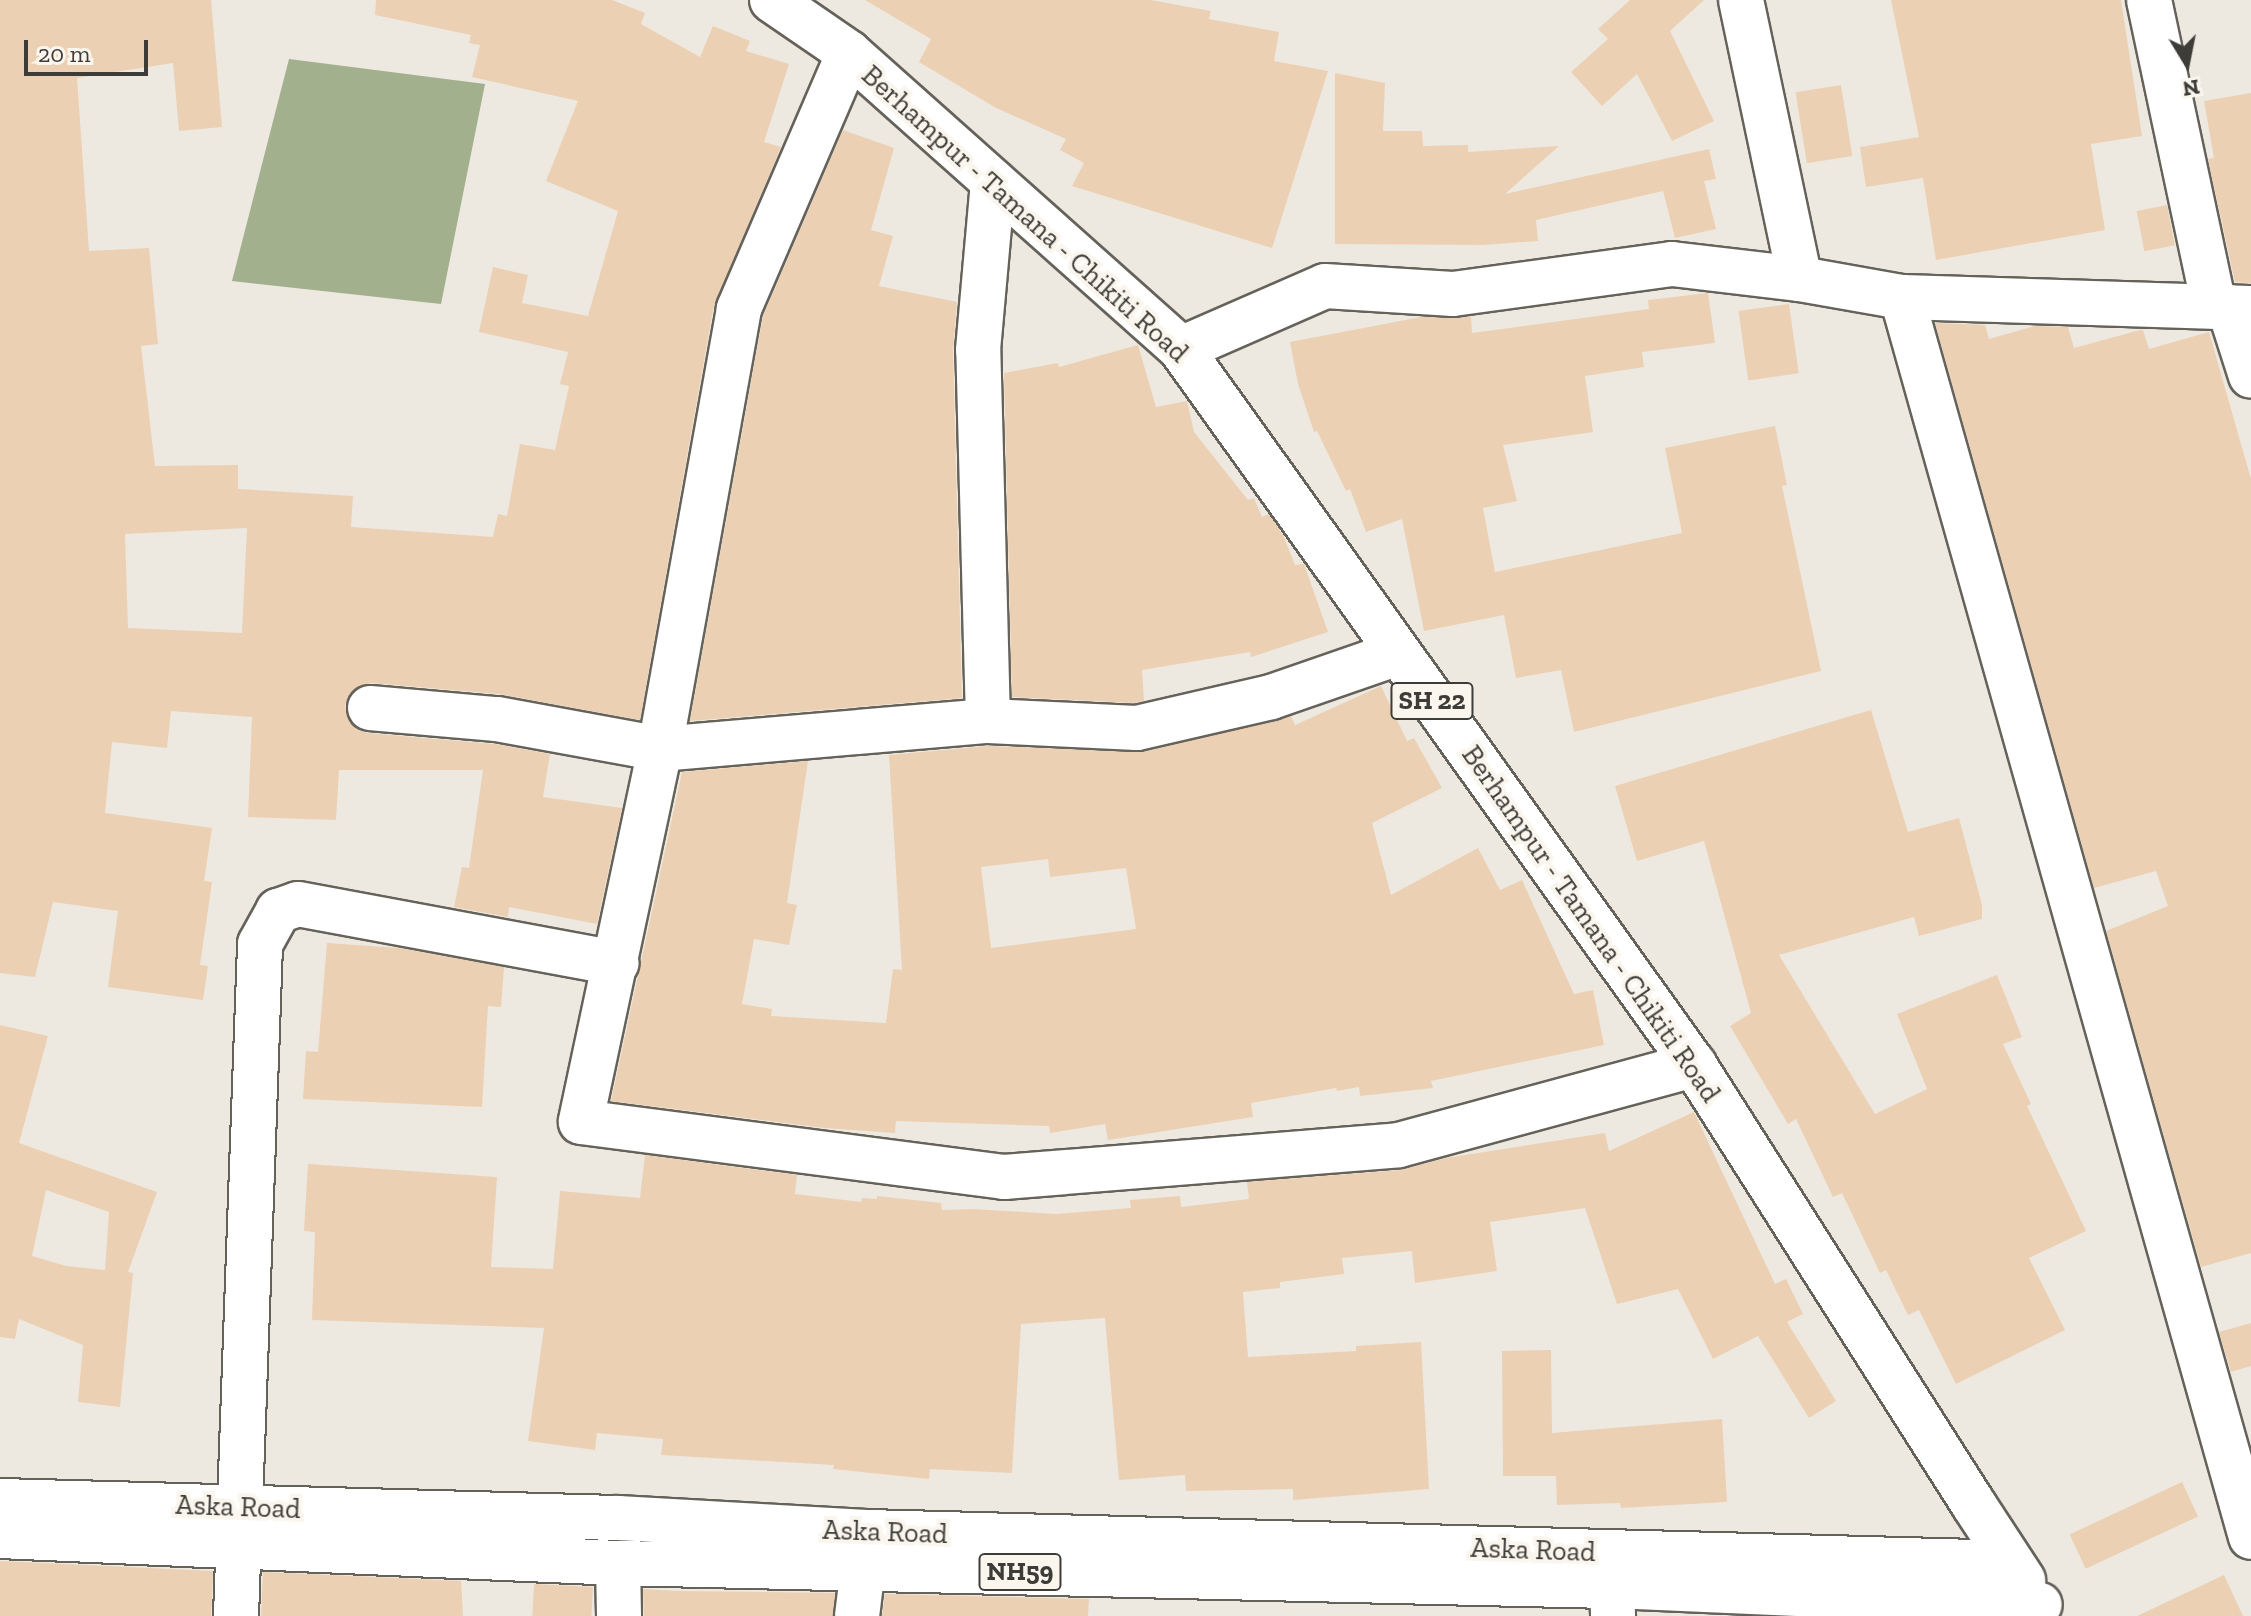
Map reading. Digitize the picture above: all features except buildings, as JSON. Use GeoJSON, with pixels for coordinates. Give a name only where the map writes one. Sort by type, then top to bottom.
{"type":"FeatureCollection","features":[{"type":"Feature","properties":{"kind":"main road","name":"Berhampur - Tamana - Chikiti Road"},"geometry":{"type":"LineString","coordinates":[[772,0],[849,53],[1181,349],[1694,1065],[1974,1505]]}},
{"type":"Feature","properties":{"kind":"main road"},"geometry":{"type":"LineString","coordinates":[[1741,0],[1800,279]]}},
{"type":"Feature","properties":{"kind":"main road"},"geometry":{"type":"LineString","coordinates":[[2149,0],[2251,376]]}},
{"type":"Feature","properties":{"kind":"main road"},"geometry":{"type":"LineString","coordinates":[[849,53],[739,309],[660,749],[581,1122],[1004,1177],[1399,1145],[1694,1065]]}},
{"type":"Feature","properties":{"kind":"main road"},"geometry":{"type":"LineString","coordinates":[[988,721],[978,350],[993,182]]}},
{"type":"Feature","properties":{"kind":"main road"},"geometry":{"type":"LineString","coordinates":[[1181,349],[1325,286],[1453,294],[1672,264],[1800,279],[1902,297],[2231,307]]}},
{"type":"Feature","properties":{"kind":"main road"},"geometry":{"type":"LineString","coordinates":[[1902,297],[2251,1537]]}},
{"type":"Feature","properties":{"kind":"main road"},"geometry":{"type":"LineString","coordinates":[[370,708],[497,719],[660,749],[988,721],[1137,728],[1271,697],[1398,653]]}},
{"type":"Feature","properties":{"kind":"main road"},"geometry":{"type":"LineString","coordinates":[[236,1616],[260,944],[278,911],[298,904],[617,963]]}},
{"type":"Feature","properties":{"kind":"main road","name":"Aska Road"},"geometry":{"type":"LineString","coordinates":[[0,1501],[238,1526],[618,1518],[867,1532],[1993,1563]]}},
{"type":"Feature","properties":{"kind":"main road","name":"NH59"},"geometry":{"type":"LineString","coordinates":[[1974,1505],[1993,1563],[2020,1610]]}},
{"type":"Feature","properties":{"kind":"main road","name":"NH59"},"geometry":{"type":"LineString","coordinates":[[0,1536],[238,1526],[618,1563],[863,1568],[1612,1601],[2020,1610]]}},
{"type":"Feature","properties":{"kind":"main road"},"geometry":{"type":"LineString","coordinates":[[618,1563],[619,1616]]}},
{"type":"Feature","properties":{"kind":"main road"},"geometry":{"type":"LineString","coordinates":[[857,1616],[863,1568]]}},
{"type":"Feature","properties":{"kind":"shaded area"},"geometry":{"type":"Polygon","coordinates":[[[289,59],[485,84],[441,304],[232,281],[289,59]]]}}]}
